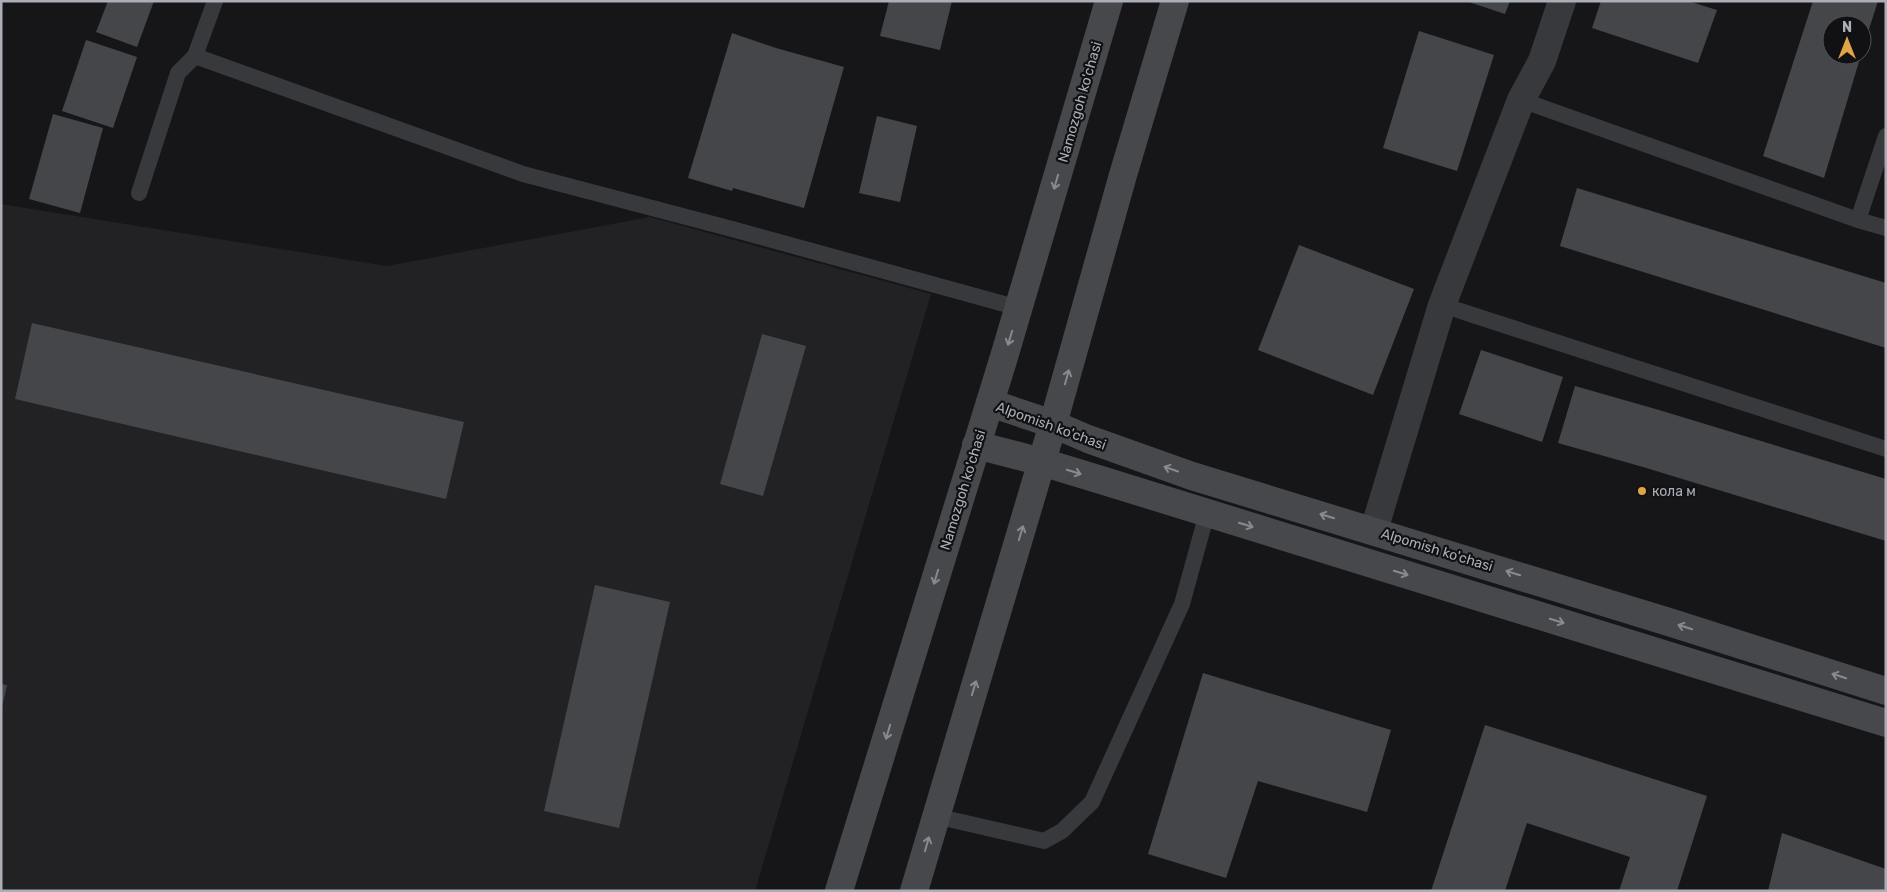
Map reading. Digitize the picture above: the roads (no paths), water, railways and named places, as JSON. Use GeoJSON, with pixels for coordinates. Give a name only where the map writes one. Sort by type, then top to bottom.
{"type":"FeatureCollection","features":[{"type":"Feature","properties":{"kind":"main road","name":"Namozgoh ko'chasi"},"geometry":{"type":"LineString","coordinates":[[839,891],[1019,308],[1109,1]]}},
{"type":"Feature","properties":{"kind":"main road"},"geometry":{"type":"LineString","coordinates":[[914,891],[1042,462],[1123,176],[1176,1]]}},
{"type":"Feature","properties":{"kind":"main road","name":"Alpomish ko'chasi"},"geometry":{"type":"LineString","coordinates":[[990,403],[1053,424],[1088,439],[1192,476],[1672,622],[1886,692]]}},
{"type":"Feature","properties":{"kind":"main road"},"geometry":{"type":"LineString","coordinates":[[976,445],[1042,462],[1886,723]]}},
{"type":"Feature","properties":{"kind":"street"},"geometry":{"type":"LineString","coordinates":[[1374,530],[1442,305],[1521,100],[1542,60],[1562,1]]}},
{"type":"Feature","properties":{"kind":"lane"},"geometry":{"type":"LineString","coordinates":[[139,193],[178,73],[195,56],[215,1]]}},
{"type":"Feature","properties":{"kind":"lane"},"geometry":{"type":"LineString","coordinates":[[195,56],[523,174],[1019,308]]}},
{"type":"Feature","properties":{"kind":"lane"},"geometry":{"type":"LineString","coordinates":[[1521,100],[1858,220],[1886,228]]}},
{"type":"Feature","properties":{"kind":"lane"},"geometry":{"type":"LineString","coordinates":[[1858,220],[1886,136]]}},
{"type":"Feature","properties":{"kind":"lane"},"geometry":{"type":"LineString","coordinates":[[1442,305],[1886,449]]}},
{"type":"Feature","properties":{"kind":"lane"},"geometry":{"type":"LineString","coordinates":[[935,816],[1044,841],[1062,831],[1092,802],[1182,604],[1207,513]]}},
{"type":"Feature","properties":{"kind":"place","name":"кола м"},"geometry":{"type":"Point","coordinates":[1642,491]}}]}
